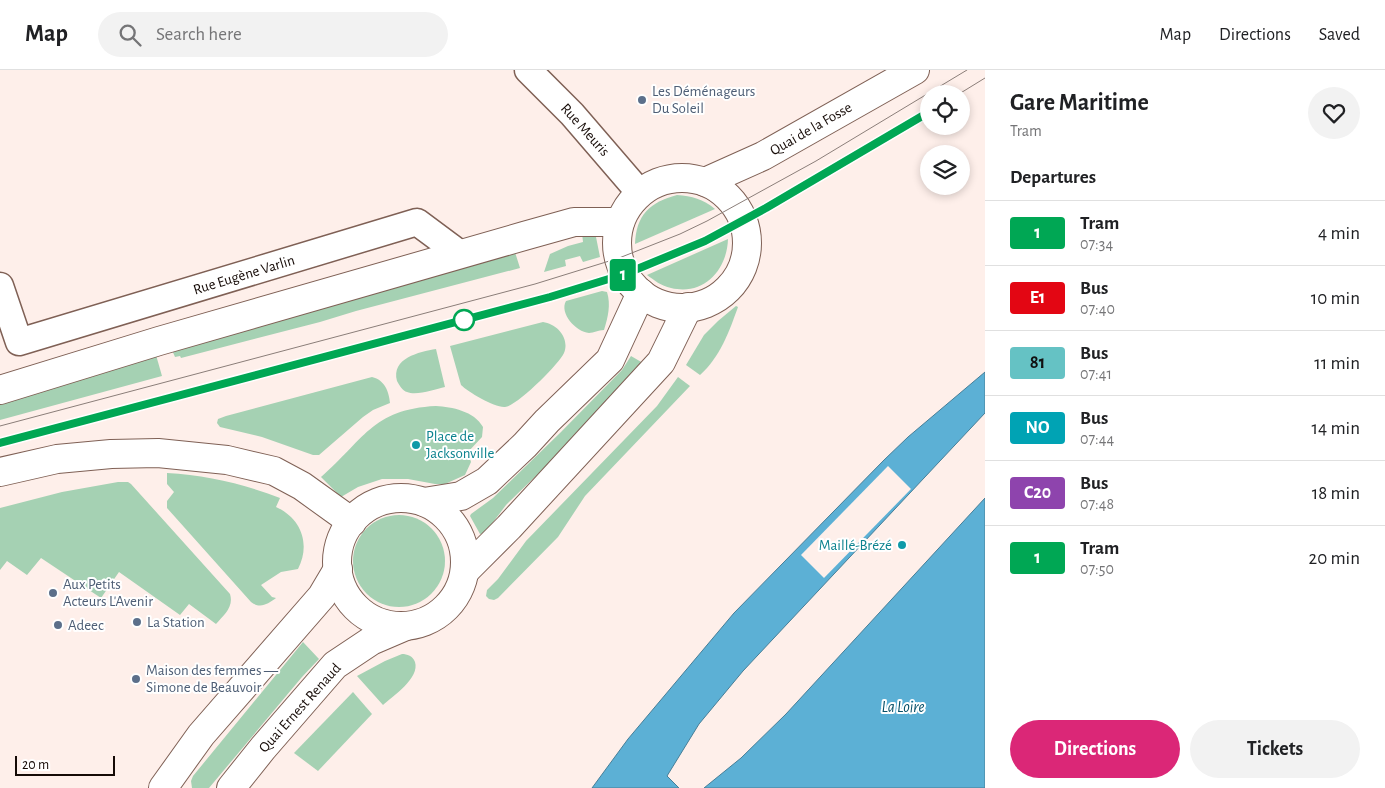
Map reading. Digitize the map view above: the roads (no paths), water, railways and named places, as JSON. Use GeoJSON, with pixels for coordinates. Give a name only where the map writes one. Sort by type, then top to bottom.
{"type":"FeatureCollection","features":[{"type":"Feature","properties":{"kind":"main road","name":"Quai de la Fosse"},"geometry":{"type":"LineString","coordinates":[[706,182],[763,156],[915,70]]}},
{"type":"Feature","properties":{"kind":"main road"},"geometry":{"type":"LineString","coordinates":[[674,178],[690,178],[706,182],[728,197],[740,213],[746,231],[746,254],[738,274],[729,287],[708,302],[688,307],[669,306],[654,301],[641,293],[629,281],[619,262],[617,242],[620,222],[627,208],[640,193],[658,182],[674,178]]}},
{"type":"Feature","properties":{"kind":"main road"},"geometry":{"type":"LineString","coordinates":[[0,390],[160,341],[574,222],[620,222]]}},
{"type":"Feature","properties":{"kind":"main road"},"geometry":{"type":"LineString","coordinates":[[424,502],[461,496],[487,481],[525,445],[610,360],[641,293]]}},
{"type":"Feature","properties":{"kind":"main road"},"geometry":{"type":"LineString","coordinates":[[465,571],[509,528],[662,362],[688,307]]}},
{"type":"Feature","properties":{"kind":"main road"},"geometry":{"type":"LineString","coordinates":[[0,472],[57,458],[111,454],[158,453],[227,460],[274,471],[302,486],[352,522]]}},
{"type":"Feature","properties":{"kind":"main road"},"geometry":{"type":"LineString","coordinates":[[410,499],[424,502],[440,511],[449,520],[462,541],[465,553],[465,571],[459,591],[447,608],[428,620],[406,626],[382,623],[361,611],[345,592],[338,569],[339,548],[344,534],[352,522],[368,508],[388,500],[410,499]]}},
{"type":"Feature","properties":{"kind":"main road"},"geometry":{"type":"LineString","coordinates":[[163,788],[201,735],[322,596],[338,569]]}},
{"type":"Feature","properties":{"kind":"main road","name":"Quai Ernest Renaud"},"geometry":{"type":"LineString","coordinates":[[231,788],[335,665],[371,642],[406,626]]}},
{"type":"Feature","properties":{"kind":"street","name":"Rue Meuris"},"geometry":{"type":"LineString","coordinates":[[528,70],[572,114],[640,193]]}},
{"type":"Feature","properties":{"kind":"street","name":"Rue Eugène Varlin"},"geometry":{"type":"LineString","coordinates":[[0,286],[19,342],[418,222],[460,254]]}},
{"type":"Feature","properties":{"kind":"water"},"geometry":{"type":"Polygon","coordinates":[[[985,372],[985,413],[743,671],[699,724],[667,776],[679,788],[592,788],[628,739],[734,613],[884,460],[908,437],[985,372]]]}},
{"type":"Feature","properties":{"kind":"water","name":"La Loire"},"geometry":{"type":"Polygon","coordinates":[[[985,498],[985,788],[704,788],[741,758],[786,714],[985,498]]]}},
{"type":"Feature","properties":{"kind":"tram line"},"geometry":{"type":"LineString","coordinates":[[0,426],[535,284],[619,258],[680,234],[707,221],[816,161],[967,70]]}},
{"type":"Feature","properties":{"kind":"tram line"},"geometry":{"type":"LineString","coordinates":[[970,87],[985,78]]}},
{"type":"Feature","properties":{"kind":"tram line"},"geometry":{"type":"LineString","coordinates":[[0,443],[550,297],[625,274],[705,241],[766,208],[920,117]]}},
{"type":"Feature","properties":{"kind":"tram line","name":"1"},"geometry":{"type":"LineString","coordinates":[[0,443],[550,297],[625,274],[724,232],[920,117]]}},
{"type":"Feature","properties":{"kind":"place","name":"Les Déménageurs Du Soleil"},"geometry":{"type":"Point","coordinates":[642,100]}},
{"type":"Feature","properties":{"kind":"place","name":"Place de Jacksonville"},"geometry":{"type":"Point","coordinates":[416,445]}},
{"type":"Feature","properties":{"kind":"place","name":"Maillé-Brézé"},"geometry":{"type":"Point","coordinates":[902,545]}},
{"type":"Feature","properties":{"kind":"place","name":"Aux Petits Acteurs L'Avenir"},"geometry":{"type":"Point","coordinates":[53,593]}},
{"type":"Feature","properties":{"kind":"place","name":"La Station"},"geometry":{"type":"Point","coordinates":[137,622]}},
{"type":"Feature","properties":{"kind":"place","name":"Adeec"},"geometry":{"type":"Point","coordinates":[58,625]}},
{"type":"Feature","properties":{"kind":"place","name":"Maison des femmes — Simone de Beauvoir"},"geometry":{"type":"Point","coordinates":[136,679]}}]}
